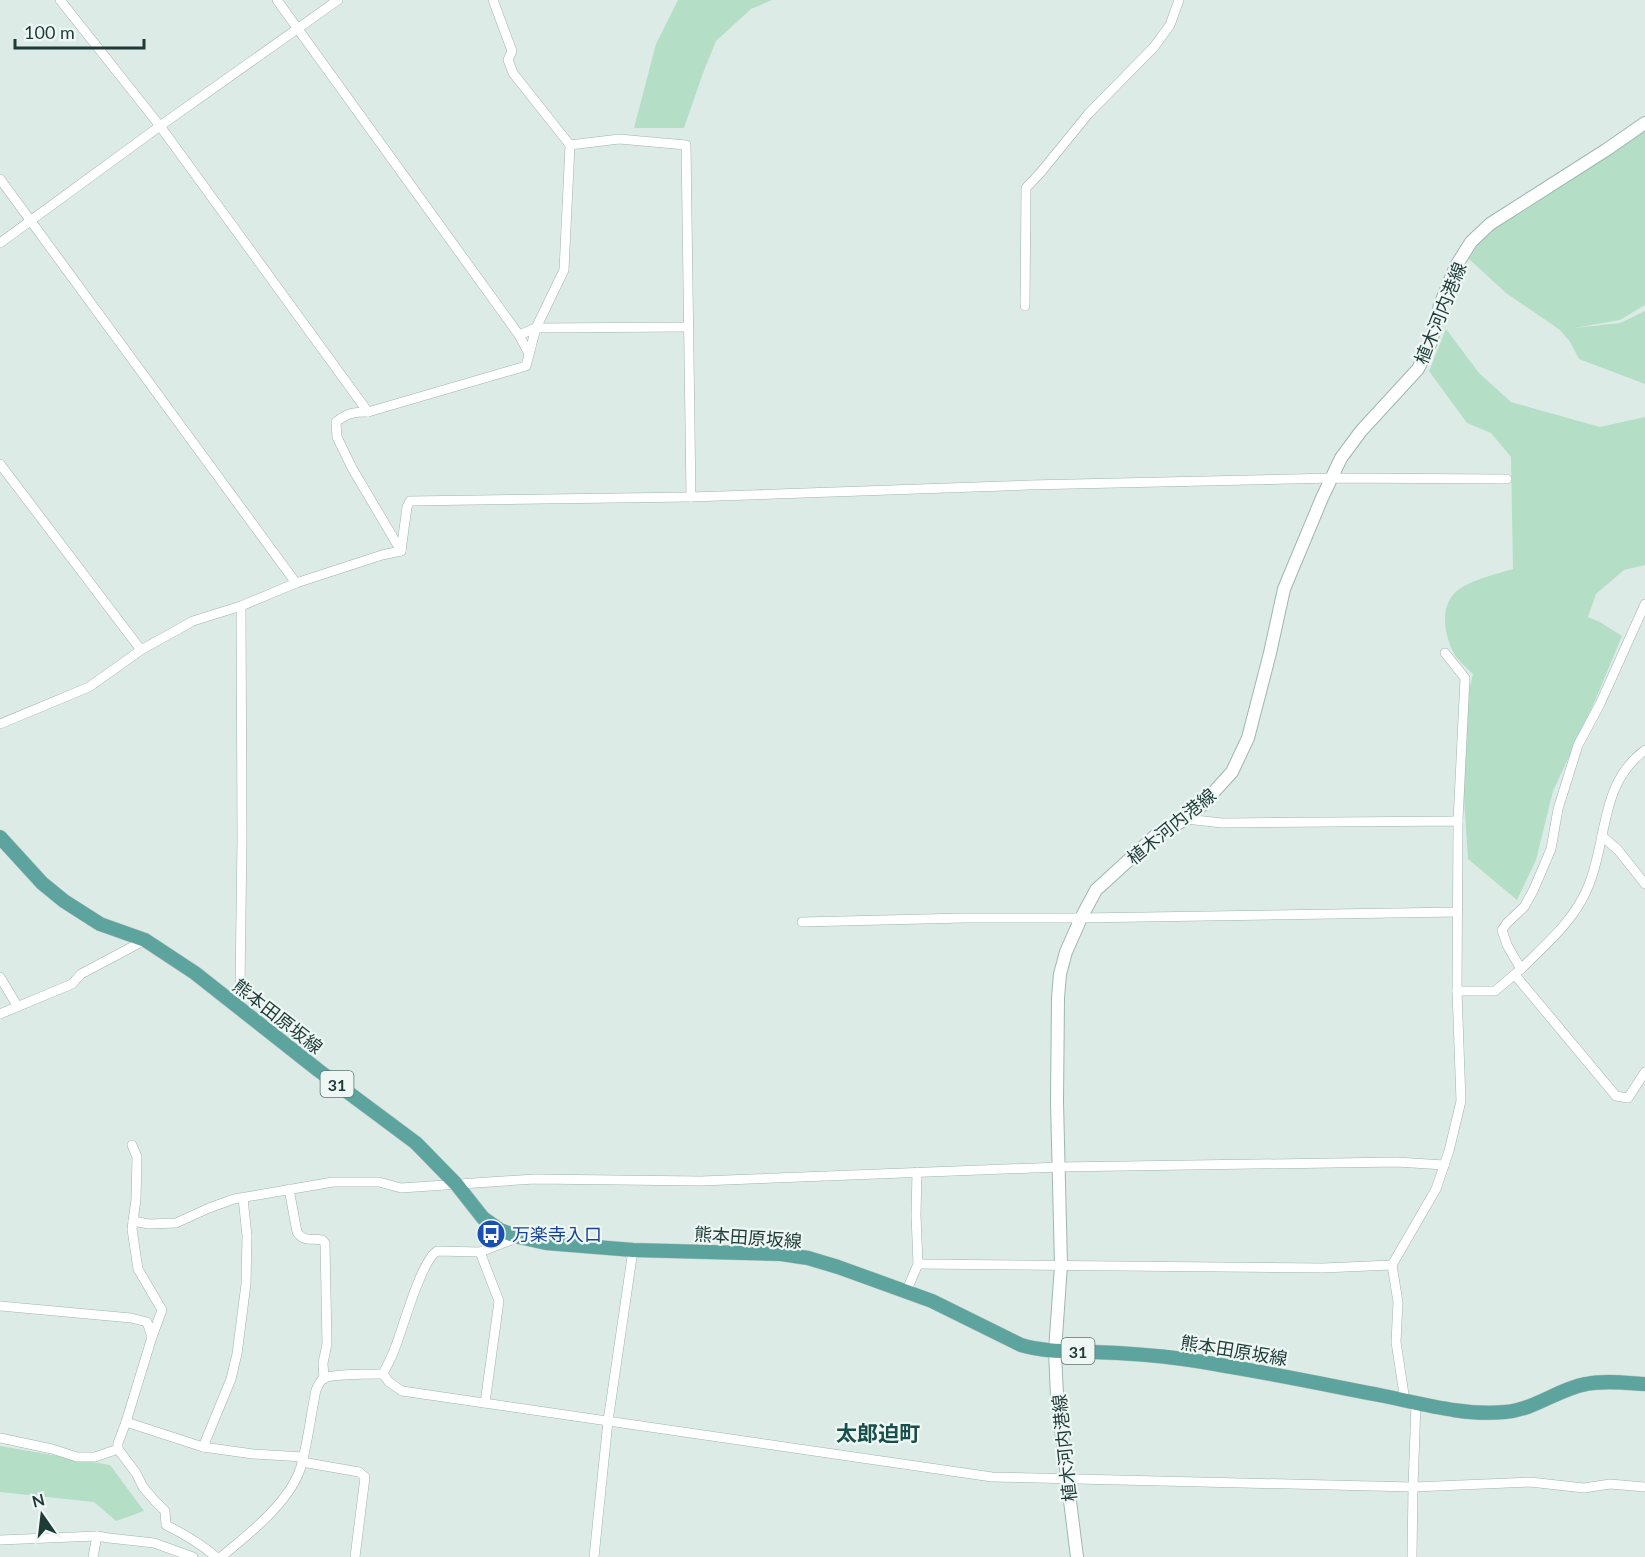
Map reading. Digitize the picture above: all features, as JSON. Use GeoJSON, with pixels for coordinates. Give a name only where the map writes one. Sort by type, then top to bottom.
{"type":"FeatureCollection","features":[{"type":"Feature","properties":{"kind":"main road","name":"植木河内港線"},"geometry":{"type":"LineString","coordinates":[[1077,1557],[1057,1396],[1055,1351],[1061,1265],[1058,1009],[1060,974],[1066,952],[1096,891],[1155,836],[1186,819],[1201,806],[1232,772],[1248,738],[1284,588],[1322,498],[1341,458],[1360,431],[1418,369],[1431,342],[1440,305],[1452,276],[1471,242],[1490,224],[1645,123]]}},
{"type":"Feature","properties":{"kind":"main road","name":"熊本田原坂線"},"geometry":{"type":"LineString","coordinates":[[0,837],[42,883],[64,901],[100,924],[145,940],[195,973],[318,1070],[416,1143],[457,1185],[483,1218],[500,1230],[519,1237],[546,1243],[633,1250],[781,1254],[808,1258],[932,1301],[1021,1345],[1036,1350],[1182,1359],[1292,1377],[1411,1403],[1474,1412],[1507,1412],[1531,1406],[1586,1383],[1645,1384]]}},
{"type":"Feature","properties":{"kind":"street"},"geometry":{"type":"LineString","coordinates":[[60,0],[159,126],[368,412]]}},
{"type":"Feature","properties":{"kind":"street"},"geometry":{"type":"LineString","coordinates":[[277,0],[519,335],[528,352]]}},
{"type":"Feature","properties":{"kind":"street"},"geometry":{"type":"LineString","coordinates":[[0,243],[159,126],[338,0]]}},
{"type":"Feature","properties":{"kind":"street"},"geometry":{"type":"LineString","coordinates":[[401,551],[352,468],[337,437],[336,422],[352,412],[368,412],[526,366],[536,328],[564,270],[570,145],[513,73],[508,60],[512,51],[493,0]]}},
{"type":"Feature","properties":{"kind":"street"},"geometry":{"type":"LineString","coordinates":[[1025,306],[1026,188],[1089,113],[1154,47],[1170,26],[1179,0]]}},
{"type":"Feature","properties":{"kind":"street"},"geometry":{"type":"LineString","coordinates":[[570,145],[619,139],[686,145],[691,497]]}},
{"type":"Feature","properties":{"kind":"street"},"geometry":{"type":"LineString","coordinates":[[0,179],[296,583]]}},
{"type":"Feature","properties":{"kind":"street"},"geometry":{"type":"LineString","coordinates":[[519,335],[536,328],[688,327]]}},
{"type":"Feature","properties":{"kind":"street"},"geometry":{"type":"LineString","coordinates":[[0,465],[141,650]]}},
{"type":"Feature","properties":{"kind":"street"},"geometry":{"type":"LineString","coordinates":[[401,551],[407,507],[410,501],[691,497],[1029,485],[1332,478],[1507,479]]}},
{"type":"Feature","properties":{"kind":"street"},"geometry":{"type":"LineString","coordinates":[[0,724],[89,687],[141,650],[193,621],[241,606],[296,583],[401,551]]}},
{"type":"Feature","properties":{"kind":"street"},"geometry":{"type":"LineString","coordinates":[[1645,604],[1600,704],[1578,745],[1557,809],[1551,849],[1533,891],[1524,907],[1502,930],[1518,972],[1616,1096],[1628,1098],[1645,1072]]}},
{"type":"Feature","properties":{"kind":"street"},"geometry":{"type":"LineString","coordinates":[[229,1000],[240,986],[241,606]]}},
{"type":"Feature","properties":{"kind":"street"},"geometry":{"type":"LineString","coordinates":[[1412,1557],[1411,1403],[1396,1342],[1398,1302],[1392,1265],[1436,1189],[1461,1101],[1458,991],[1458,821],[1465,678],[1445,653]]}},
{"type":"Feature","properties":{"kind":"street"},"geometry":{"type":"LineString","coordinates":[[1458,991],[1495,991],[1518,972],[1569,921],[1587,889],[1597,858],[1608,805],[1618,782],[1637,756],[1645,750]]}},
{"type":"Feature","properties":{"kind":"street"},"geometry":{"type":"LineString","coordinates":[[1186,819],[1222,823],[1458,821]]}},
{"type":"Feature","properties":{"kind":"street"},"geometry":{"type":"LineString","coordinates":[[1602,836],[1618,850],[1645,884]]}},
{"type":"Feature","properties":{"kind":"street"},"geometry":{"type":"LineString","coordinates":[[802,922],[1458,912]]}},
{"type":"Feature","properties":{"kind":"street"},"geometry":{"type":"LineString","coordinates":[[0,1014],[72,984],[81,974],[145,940]]}},
{"type":"Feature","properties":{"kind":"street"},"geometry":{"type":"LineString","coordinates":[[0,977],[18,1007]]}},
{"type":"Feature","properties":{"kind":"street"},"geometry":{"type":"LineString","coordinates":[[132,1145],[137,1157],[136,1199],[132,1229],[134,1248],[138,1269],[162,1310],[118,1443],[118,1449],[136,1473],[143,1487],[165,1511],[166,1525],[187,1535],[216,1557]]}},
{"type":"Feature","properties":{"kind":"street"},"geometry":{"type":"LineString","coordinates":[[133,1221],[149,1224],[176,1223],[209,1208],[243,1198],[333,1182],[379,1182],[401,1188],[534,1179],[701,1181],[1059,1167],[1398,1162],[1444,1165]]}},
{"type":"Feature","properties":{"kind":"street"},"geometry":{"type":"LineString","coordinates":[[906,1292],[918,1264],[917,1172]]}},
{"type":"Feature","properties":{"kind":"street"},"geometry":{"type":"LineString","coordinates":[[289,1189],[299,1236],[306,1239],[322,1239],[325,1243],[327,1344],[323,1363],[324,1378]]}},
{"type":"Feature","properties":{"kind":"street"},"geometry":{"type":"LineString","coordinates":[[203,1447],[231,1379],[237,1354],[246,1284],[247,1236],[243,1198]]}},
{"type":"Feature","properties":{"kind":"street"},"geometry":{"type":"LineString","coordinates":[[383,1374],[394,1351],[423,1268],[431,1255],[437,1251],[480,1252],[519,1237]]}},
{"type":"Feature","properties":{"kind":"street"},"geometry":{"type":"LineString","coordinates":[[594,1557],[608,1421],[633,1250]]}},
{"type":"Feature","properties":{"kind":"street"},"geometry":{"type":"LineString","coordinates":[[480,1252],[499,1301],[485,1402]]}},
{"type":"Feature","properties":{"kind":"street"},"geometry":{"type":"LineString","coordinates":[[918,1264],[1323,1268],[1392,1265]]}},
{"type":"Feature","properties":{"kind":"street"},"geometry":{"type":"LineString","coordinates":[[0,1306],[132,1318],[147,1322],[152,1337]]}},
{"type":"Feature","properties":{"kind":"street"},"geometry":{"type":"LineString","coordinates":[[221,1557],[280,1501],[297,1476],[303,1460],[318,1384],[324,1378],[383,1374]]}},
{"type":"Feature","properties":{"kind":"street"},"geometry":{"type":"LineString","coordinates":[[383,1374],[389,1382],[402,1391],[992,1478],[1413,1487],[1530,1482],[1584,1488],[1610,1484],[1645,1487]]}},
{"type":"Feature","properties":{"kind":"street"},"geometry":{"type":"LineString","coordinates":[[126,1422],[203,1447],[303,1460],[359,1472],[364,1476],[355,1557]]}},
{"type":"Feature","properties":{"kind":"street"},"geometry":{"type":"LineString","coordinates":[[0,1438],[77,1457],[95,1457],[118,1449]]}},
{"type":"Feature","properties":{"kind":"street"},"geometry":{"type":"LineString","coordinates":[[93,1557],[97,1536]]}},
{"type":"Feature","properties":{"kind":"street"},"geometry":{"type":"LineString","coordinates":[[0,1540],[97,1536],[154,1543],[193,1557]]}},
{"type":"Feature","properties":{"kind":"green space"},"geometry":{"type":"Polygon","coordinates":[[[678,0],[772,0],[751,9],[716,41],[684,128],[634,128],[656,44],[678,0]]]}},
{"type":"Feature","properties":{"kind":"green space"},"geometry":{"type":"Polygon","coordinates":[[[1645,121],[1645,305],[1620,320],[1575,328],[1620,323],[1645,311],[1645,384],[1579,359],[1560,330],[1506,293],[1469,259],[1490,224],[1645,121]]]}},
{"type":"Feature","properties":{"kind":"green space"},"geometry":{"type":"Polygon","coordinates":[[[1446,329],[1479,373],[1511,402],[1600,427],[1645,417],[1645,565],[1624,570],[1596,594],[1588,617],[1622,636],[1553,791],[1536,860],[1517,900],[1468,859],[1464,799],[1463,716],[1473,674],[1456,657],[1448,639],[1445,618],[1446,609],[1455,592],[1488,576],[1513,569],[1511,457],[1491,433],[1467,423],[1429,371],[1446,329]]]}},
{"type":"Feature","properties":{"kind":"green space"},"geometry":{"type":"Polygon","coordinates":[[[0,1446],[110,1465],[144,1511],[116,1521],[94,1502],[0,1492],[0,1446]]]}},
{"type":"Feature","properties":{"kind":"place","name":"万楽寺入口"},"geometry":{"type":"Point","coordinates":[491,1234]}},
{"type":"Feature","properties":{"kind":"district","name":"太郎迫町"},"geometry":{"type":"Point","coordinates":[878,1432]}}]}
